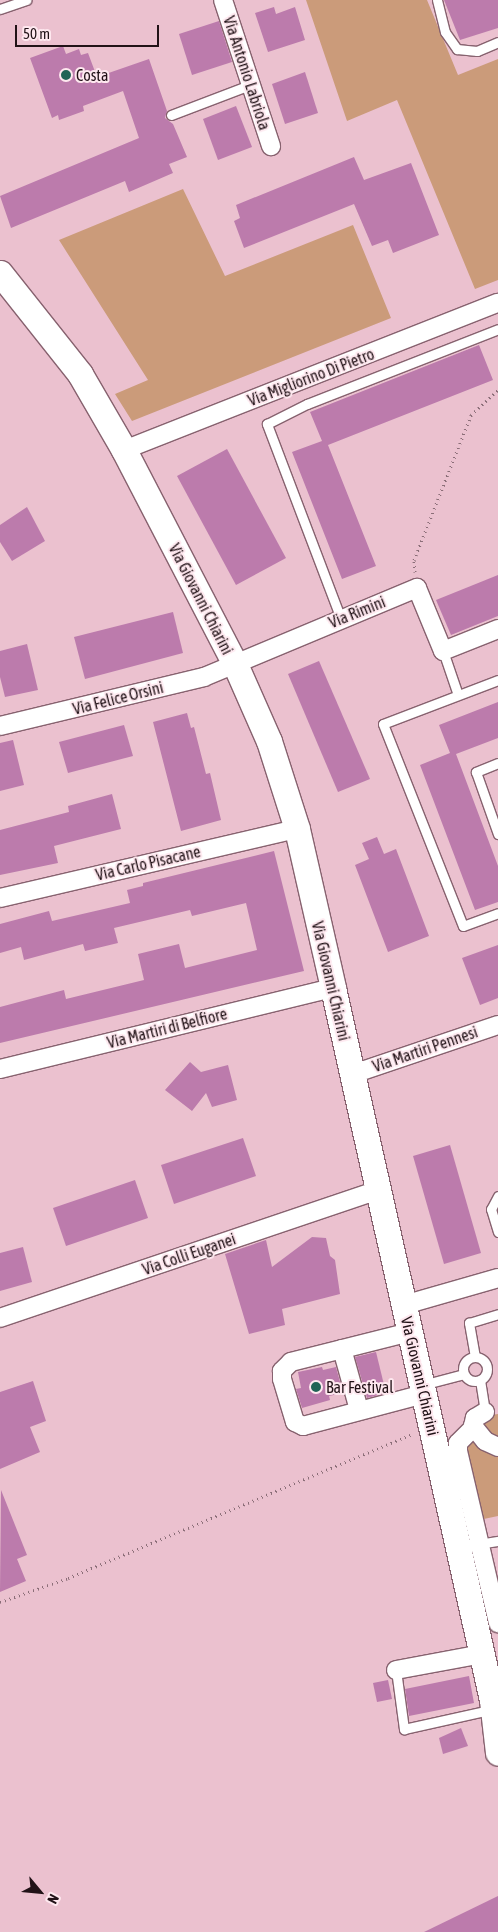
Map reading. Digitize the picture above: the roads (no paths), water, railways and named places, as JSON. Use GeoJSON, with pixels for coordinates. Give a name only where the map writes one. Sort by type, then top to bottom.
{"type":"FeatureCollection","features":[{"type":"Feature","properties":{"kind":"main road","name":"Via Giovanni Chiarini"},"geometry":{"type":"LineString","coordinates":[[0,273],[80,374],[124,450],[235,664],[269,741],[297,829],[431,1426],[479,1544],[482,1654],[493,1710],[498,1752]]}},
{"type":"Feature","properties":{"kind":"street","name":"Via Antonio Labriola"},"geometry":{"type":"LineString","coordinates":[[223,0],[271,146]]}},
{"type":"Feature","properties":{"kind":"street","name":"Via Migliorino Di Pietro"},"geometry":{"type":"LineString","coordinates":[[124,450],[498,304]]}},
{"type":"Feature","properties":{"kind":"street","name":"Via Rimini"},"geometry":{"type":"LineString","coordinates":[[235,664],[417,588],[443,651]]}},
{"type":"Feature","properties":{"kind":"street"},"geometry":{"type":"LineString","coordinates":[[443,651],[498,629]]}},
{"type":"Feature","properties":{"kind":"street","name":"Via Felice Orsini"},"geometry":{"type":"LineString","coordinates":[[0,726],[204,677],[235,664]]}},
{"type":"Feature","properties":{"kind":"street","name":"Via Carlo Pisacane"},"geometry":{"type":"LineString","coordinates":[[0,898],[297,829]]}},
{"type":"Feature","properties":{"kind":"street","name":"Via Martiri di Belfiore"},"geometry":{"type":"LineString","coordinates":[[0,1068],[333,988]]}},
{"type":"Feature","properties":{"kind":"street","name":"Via Martiri Pennesi"},"geometry":{"type":"LineString","coordinates":[[352,1074],[498,1025]]}},
{"type":"Feature","properties":{"kind":"street","name":"Via Colli Euganei"},"geometry":{"type":"LineString","coordinates":[[0,1318],[378,1190]]}},
{"type":"Feature","properties":{"kind":"street"},"geometry":{"type":"LineString","coordinates":[[404,1305],[498,1278]]}},
{"type":"Feature","properties":{"kind":"street"},"geometry":{"type":"LineString","coordinates":[[410,1332],[342,1349],[286,1366],[282,1379],[294,1422],[303,1426],[423,1389]]}},
{"type":"Feature","properties":{"kind":"street"},"geometry":{"type":"LineString","coordinates":[[342,1349],[359,1410]]}},
{"type":"Feature","properties":{"kind":"street"},"geometry":{"type":"LineString","coordinates":[[485,1412],[475,1418],[474,1427],[458,1443],[458,1451],[498,1623]]}},
{"type":"Feature","properties":{"kind":"street"},"geometry":{"type":"LineString","coordinates":[[474,1427],[485,1442],[498,1446]]}},
{"type":"Feature","properties":{"kind":"street"},"geometry":{"type":"LineString","coordinates":[[396,1670],[482,1654]]}},
{"type":"Feature","properties":{"kind":"lane"},"geometry":{"type":"LineString","coordinates":[[0,9],[26,0]]}},
{"type":"Feature","properties":{"kind":"lane"},"geometry":{"type":"LineString","coordinates":[[437,0],[445,32],[457,49],[477,50],[498,42]]}},
{"type":"Feature","properties":{"kind":"lane"},"geometry":{"type":"LineString","coordinates":[[171,115],[252,84]]}},
{"type":"Feature","properties":{"kind":"lane"},"geometry":{"type":"LineString","coordinates":[[341,619],[266,424],[307,404],[498,329]]}},
{"type":"Feature","properties":{"kind":"lane"},"geometry":{"type":"LineString","coordinates":[[443,651],[458,695]]}},
{"type":"Feature","properties":{"kind":"lane"},"geometry":{"type":"LineString","coordinates":[[498,680],[383,724],[463,926],[498,913]]}},
{"type":"Feature","properties":{"kind":"lane"},"geometry":{"type":"LineString","coordinates":[[498,763],[476,772],[498,834]]}},
{"type":"Feature","properties":{"kind":"lane"},"geometry":{"type":"LineString","coordinates":[[498,1196],[491,1210],[498,1232]]}},
{"type":"Feature","properties":{"kind":"lane"},"geometry":{"type":"LineString","coordinates":[[475,1357],[469,1323],[498,1314]]}},
{"type":"Feature","properties":{"kind":"lane"},"geometry":{"type":"LineString","coordinates":[[480,1380],[469,1379],[464,1374],[465,1362],[475,1357],[483,1360],[487,1367],[480,1380],[485,1412]]}},
{"type":"Feature","properties":{"kind":"lane"},"geometry":{"type":"LineString","coordinates":[[423,1389],[464,1374]]}},
{"type":"Feature","properties":{"kind":"lane"},"geometry":{"type":"LineString","coordinates":[[396,1670],[404,1729],[493,1710]]}},
{"type":"Feature","properties":{"kind":"place","name":"Costa"},"geometry":{"type":"Point","coordinates":[66,75]}},
{"type":"Feature","properties":{"kind":"place","name":"Bar Festival"},"geometry":{"type":"Point","coordinates":[316,1387]}}]}
